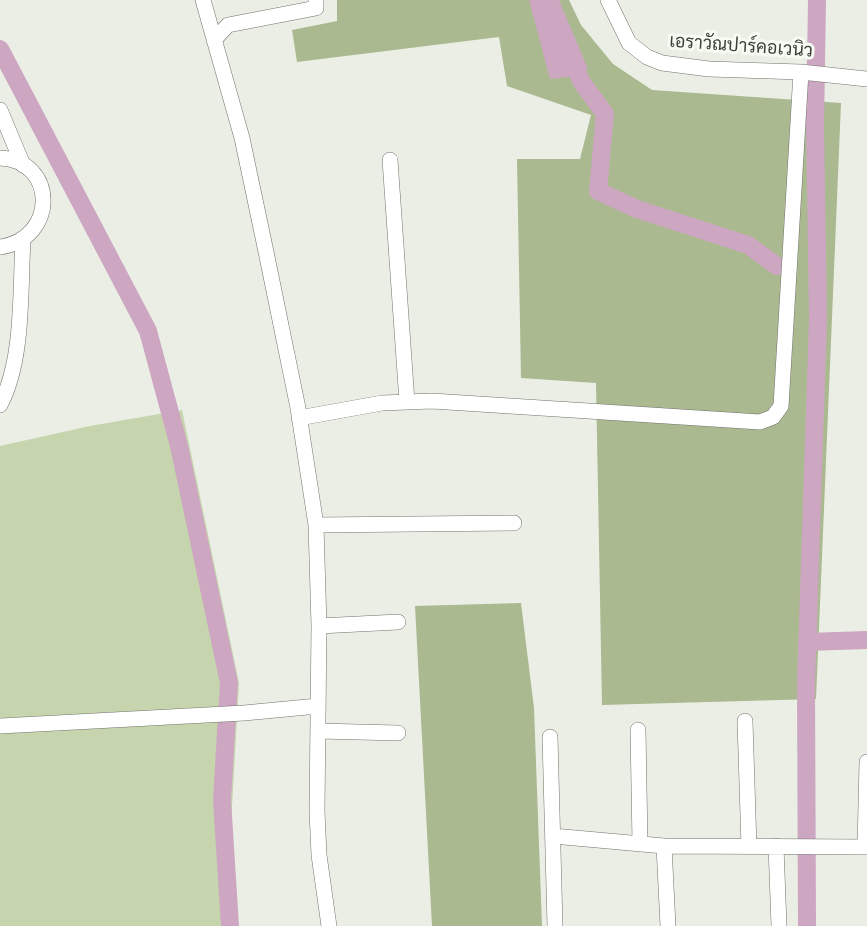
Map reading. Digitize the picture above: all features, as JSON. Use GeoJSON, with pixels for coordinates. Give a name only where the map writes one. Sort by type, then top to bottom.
{"type":"FeatureCollection","features":[{"type":"Feature","properties":{"kind":"street"},"geometry":{"type":"LineString","coordinates":[[202,0],[242,138],[299,418],[315,525],[319,626],[319,855],[329,926]]}},
{"type":"Feature","properties":{"kind":"street"},"geometry":{"type":"LineString","coordinates":[[214,40],[228,26],[316,8],[316,0]]}},
{"type":"Feature","properties":{"kind":"street","name":"เอราวัณปาร์คอเวนิว"},"geometry":{"type":"LineString","coordinates":[[608,0],[629,43],[647,57],[662,63],[709,69],[802,72],[867,79]]}},
{"type":"Feature","properties":{"kind":"street"},"geometry":{"type":"LineString","coordinates":[[299,418],[382,403],[407,402],[760,422],[773,417],[781,406],[802,72]]}},
{"type":"Feature","properties":{"kind":"street"},"geometry":{"type":"LineString","coordinates":[[0,110],[23,165],[38,179],[44,206],[33,231],[23,240],[0,247]]}},
{"type":"Feature","properties":{"kind":"street"},"geometry":{"type":"LineString","coordinates":[[0,158],[23,165]]}},
{"type":"Feature","properties":{"kind":"street"},"geometry":{"type":"LineString","coordinates":[[390,160],[407,402]]}},
{"type":"Feature","properties":{"kind":"street"},"geometry":{"type":"LineString","coordinates":[[0,405],[9,388],[19,324],[23,240]]}},
{"type":"Feature","properties":{"kind":"street"},"geometry":{"type":"LineString","coordinates":[[315,525],[514,523]]}},
{"type":"Feature","properties":{"kind":"street"},"geometry":{"type":"LineString","coordinates":[[319,626],[398,622]]}},
{"type":"Feature","properties":{"kind":"street"},"geometry":{"type":"LineString","coordinates":[[0,726],[244,713],[318,706]]}},
{"type":"Feature","properties":{"kind":"street"},"geometry":{"type":"LineString","coordinates":[[745,721],[749,847]]}},
{"type":"Feature","properties":{"kind":"street"},"geometry":{"type":"LineString","coordinates":[[638,730],[640,843]]}},
{"type":"Feature","properties":{"kind":"street"},"geometry":{"type":"LineString","coordinates":[[319,731],[398,733]]}},
{"type":"Feature","properties":{"kind":"street"},"geometry":{"type":"LineString","coordinates":[[550,737],[555,926]]}},
{"type":"Feature","properties":{"kind":"street"},"geometry":{"type":"LineString","coordinates":[[553,836],[664,846],[866,847],[867,762]]}},
{"type":"Feature","properties":{"kind":"street"},"geometry":{"type":"LineString","coordinates":[[664,846],[668,926]]}},
{"type":"Feature","properties":{"kind":"street"},"geometry":{"type":"LineString","coordinates":[[776,846],[779,926]]}},
{"type":"Feature","properties":{"kind":"green space"},"geometry":{"type":"Polygon","coordinates":[[[337,0],[569,0],[581,25],[613,64],[652,90],[841,103],[816,699],[602,705],[596,383],[521,378],[517,159],[580,159],[591,115],[507,86],[499,37],[297,62],[292,30],[337,21],[337,0]]]}},
{"type":"Feature","properties":{"kind":"green space"},"geometry":{"type":"Polygon","coordinates":[[[182,410],[239,683],[228,877],[229,926],[0,926],[0,446],[90,426],[182,410]]]}},
{"type":"Feature","properties":{"kind":"green space"},"geometry":{"type":"Polygon","coordinates":[[[521,603],[534,708],[542,926],[432,926],[415,606],[521,603]]]}},
{"type":"Feature","properties":{"kind":"shaded area"},"geometry":{"type":"Polygon","coordinates":[[[529,0],[559,0],[588,69],[568,77],[550,79],[529,0]]]}},
{"type":"Feature","properties":{"kind":"waterway"},"geometry":{"type":"LineString","coordinates":[[807,926],[806,683],[818,319],[815,126],[817,0]]}},
{"type":"Feature","properties":{"kind":"waterway"},"geometry":{"type":"LineString","coordinates":[[0,49],[148,331],[179,446],[229,683],[222,800],[230,926]]}},
{"type":"Feature","properties":{"kind":"waterway"},"geometry":{"type":"LineString","coordinates":[[569,50],[581,81],[605,114],[598,191],[637,209],[748,245],[777,266]]}},
{"type":"Feature","properties":{"kind":"waterway"},"geometry":{"type":"LineString","coordinates":[[807,642],[867,640]]}}]}
